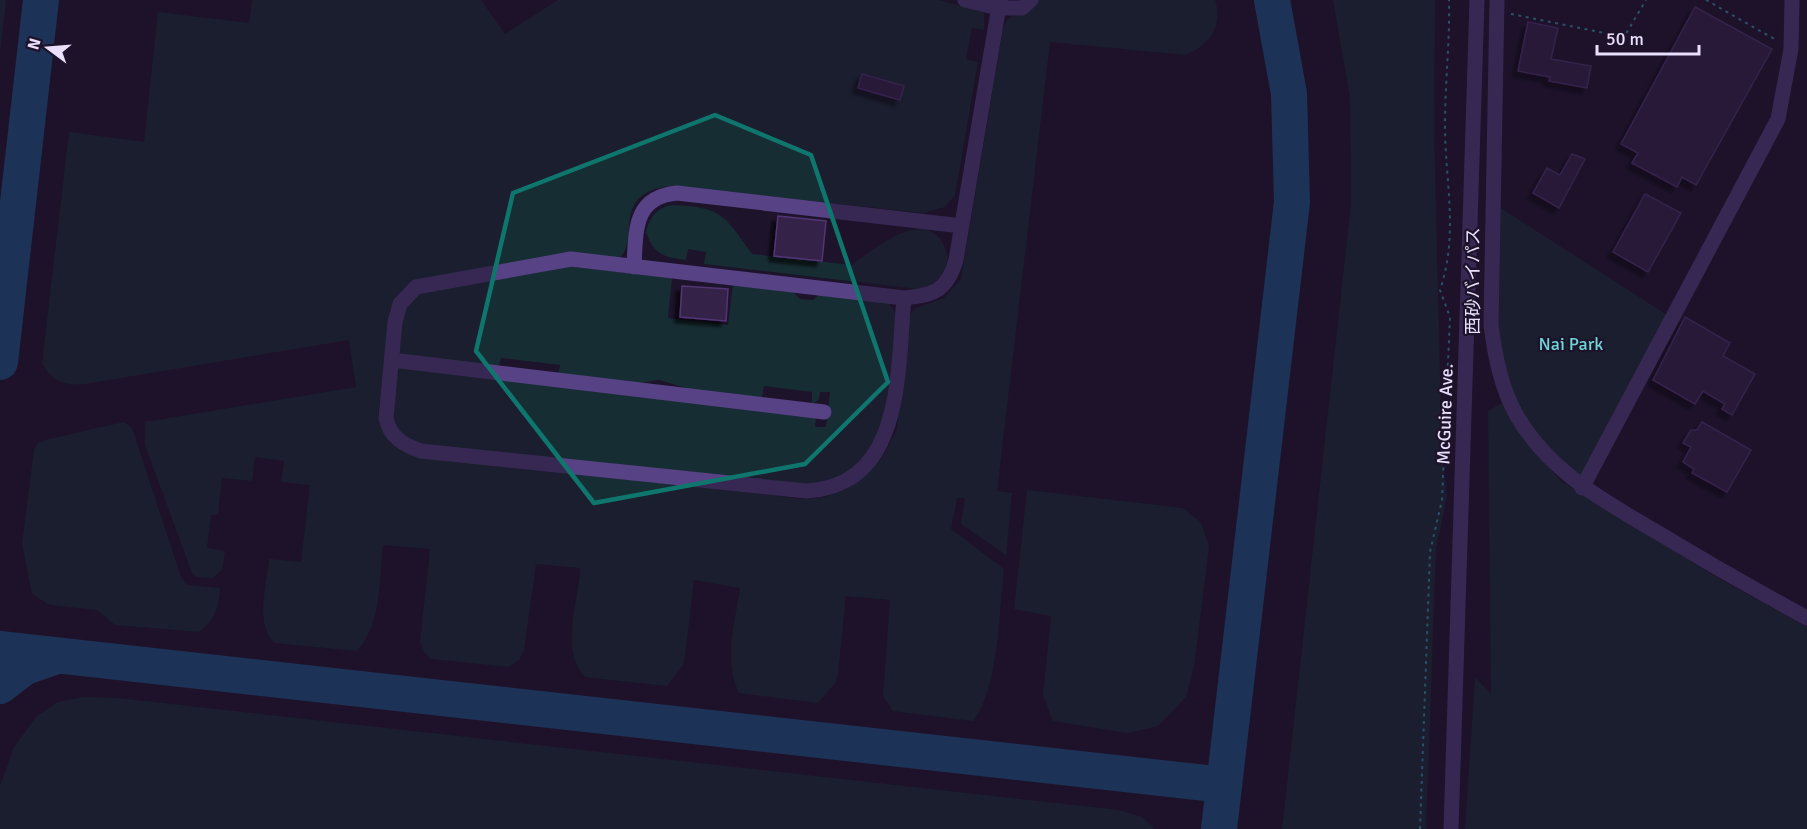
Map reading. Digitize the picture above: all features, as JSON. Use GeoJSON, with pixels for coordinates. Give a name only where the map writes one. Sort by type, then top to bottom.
{"type":"FeatureCollection","features":[{"type":"Feature","properties":{"kind":"street"},"geometry":{"type":"LineString","coordinates":[[965,0],[1022,8],[1031,0]]}},
{"type":"Feature","properties":{"kind":"street","name":"McGuire Ave."},"geometry":{"type":"LineString","coordinates":[[1451,829],[1477,0]]}},
{"type":"Feature","properties":{"kind":"street"},"geometry":{"type":"LineString","coordinates":[[1582,488],[1778,119],[1791,49],[1792,0]]}},
{"type":"Feature","properties":{"kind":"street"},"geometry":{"type":"LineString","coordinates":[[904,298],[894,406],[885,439],[861,469],[849,479],[822,490],[806,491],[421,451],[405,445],[388,428],[386,418],[395,322],[400,304],[416,287],[571,259],[904,298],[925,296],[940,289],[951,278],[962,226],[999,4]]}},
{"type":"Feature","properties":{"kind":"street","name":"西砂バイパス"},"geometry":{"type":"LineString","coordinates":[[1497,5],[1491,325],[1495,357],[1518,417],[1540,446],[1582,488],[1723,572],[1807,618]]}},
{"type":"Feature","properties":{"kind":"street"},"geometry":{"type":"LineString","coordinates":[[634,267],[636,225],[646,205],[661,194],[677,193],[962,226]]}},
{"type":"Feature","properties":{"kind":"street"},"geometry":{"type":"LineString","coordinates":[[392,360],[824,412]]}},
{"type":"Feature","properties":{"kind":"path"},"geometry":{"type":"LineString","coordinates":[[1420,829],[1430,552],[1442,500],[1450,317],[1440,290],[1448,272],[1451,231],[1445,125],[1449,0]]}},
{"type":"Feature","properties":{"kind":"path"},"geometry":{"type":"LineString","coordinates":[[1497,5],[1624,37],[1646,0]]}},
{"type":"Feature","properties":{"kind":"path"},"geometry":{"type":"LineString","coordinates":[[1706,0],[1791,49]]}},
{"type":"Feature","properties":{"kind":"highlighted area"},"geometry":{"type":"Polygon","coordinates":[[[715,115],[811,155],[888,382],[805,464],[594,503],[476,351],[513,193],[715,115]]]}},
{"type":"Feature","properties":{"kind":"green space"},"geometry":{"type":"Polygon","coordinates":[[[0,0],[6,0],[0,53],[0,0]]]}},
{"type":"Feature","properties":{"kind":"green space"},"geometry":{"type":"Polygon","coordinates":[[[252,0],[481,0],[505,34],[558,0],[939,0],[984,13],[984,30],[972,28],[966,59],[978,62],[955,195],[945,207],[924,213],[670,186],[651,190],[633,207],[628,240],[620,257],[415,283],[402,290],[390,309],[378,418],[390,443],[401,451],[414,455],[803,499],[824,497],[845,490],[880,460],[897,429],[909,317],[914,309],[944,298],[961,279],[1003,28],[1008,19],[1038,0],[1215,0],[1216,26],[1202,46],[1186,55],[1050,42],[997,491],[1012,493],[1006,555],[961,524],[965,498],[957,498],[951,529],[1004,569],[993,670],[982,707],[973,721],[893,711],[883,696],[890,600],[846,596],[838,673],[835,683],[818,703],[739,693],[734,680],[731,654],[740,588],[694,580],[683,665],[667,686],[585,677],[577,665],[572,639],[580,568],[536,564],[524,650],[519,660],[509,667],[431,659],[424,652],[420,642],[430,549],[383,545],[375,615],[365,640],[357,651],[275,643],[265,626],[263,615],[269,559],[301,562],[310,485],[281,482],[284,461],[255,457],[252,481],[222,478],[218,514],[211,515],[207,548],[225,551],[222,570],[213,578],[196,577],[192,573],[145,445],[145,422],[356,387],[349,340],[85,384],[65,383],[55,379],[42,363],[69,132],[144,142],[158,12],[249,23],[252,0]]]}},
{"type":"Feature","properties":{"kind":"green space"},"geometry":{"type":"Polygon","coordinates":[[[1333,0],[1435,0],[1434,129],[1442,458],[1447,497],[1436,549],[1426,829],[1282,829],[1351,204],[1350,97],[1333,0]]]}},
{"type":"Feature","properties":{"kind":"green space","name":"Nai Park"},"geometry":{"type":"Polygon","coordinates":[[[1493,203],[1672,318],[1582,488],[1540,446],[1495,357],[1493,203]]]}},
{"type":"Feature","properties":{"kind":"green space"},"geometry":{"type":"Polygon","coordinates":[[[673,205],[702,208],[721,216],[752,254],[852,265],[891,238],[919,229],[932,232],[941,241],[948,259],[938,279],[918,289],[704,264],[706,252],[688,249],[686,260],[672,258],[656,250],[646,232],[652,217],[658,210],[673,205]]]}},
{"type":"Feature","properties":{"kind":"green space"},"geometry":{"type":"Polygon","coordinates":[[[569,266],[672,278],[668,318],[728,325],[733,284],[793,292],[800,299],[813,300],[821,293],[888,302],[896,313],[892,374],[885,415],[869,451],[848,472],[818,485],[412,444],[393,427],[396,370],[399,368],[816,417],[815,427],[826,427],[830,392],[820,392],[819,399],[812,405],[812,392],[764,386],[762,398],[693,390],[659,380],[634,384],[558,376],[560,365],[501,358],[499,366],[400,356],[397,351],[406,310],[415,297],[423,292],[569,266]]]}},
{"type":"Feature","properties":{"kind":"green space"},"geometry":{"type":"Polygon","coordinates":[[[1504,402],[1524,440],[1561,481],[1718,578],[1807,627],[1807,829],[1465,829],[1475,677],[1491,694],[1488,411],[1504,402]]]}},
{"type":"Feature","properties":{"kind":"green space"},"geometry":{"type":"Polygon","coordinates":[[[124,422],[132,428],[181,577],[187,585],[220,588],[215,613],[209,623],[199,632],[115,625],[97,610],[50,605],[32,594],[22,543],[34,450],[38,443],[49,439],[124,422]]]}},
{"type":"Feature","properties":{"kind":"green space"},"geometry":{"type":"Polygon","coordinates":[[[1027,490],[1183,508],[1201,523],[1209,546],[1194,666],[1186,697],[1158,726],[1128,733],[1053,721],[1043,695],[1051,616],[1014,609],[1027,490]]]}},
{"type":"Feature","properties":{"kind":"green space"},"geometry":{"type":"Polygon","coordinates":[[[83,697],[118,698],[1119,810],[1142,817],[1155,829],[0,829],[0,786],[14,747],[37,716],[58,702],[83,697]]]}},
{"type":"Feature","properties":{"kind":"building"},"geometry":{"type":"Polygon","coordinates":[[[1695,7],[1772,49],[1696,185],[1682,177],[1677,187],[1632,163],[1638,153],[1621,144],[1695,7]]]}},
{"type":"Feature","properties":{"kind":"building"},"geometry":{"type":"Polygon","coordinates":[[[1528,22],[1558,28],[1551,59],[1591,66],[1587,88],[1549,81],[1550,77],[1518,71],[1528,22]]]}},
{"type":"Feature","properties":{"kind":"building"},"geometry":{"type":"Polygon","coordinates":[[[862,74],[904,86],[900,100],[858,88],[862,74]]]}},
{"type":"Feature","properties":{"kind":"building"},"geometry":{"type":"Polygon","coordinates":[[[1572,154],[1585,159],[1559,208],[1533,193],[1547,168],[1560,175],[1572,154]]]}},
{"type":"Feature","properties":{"kind":"building"},"geometry":{"type":"Polygon","coordinates":[[[1645,194],[1681,213],[1648,272],[1613,252],[1645,194]]]}},
{"type":"Feature","properties":{"kind":"building"},"geometry":{"type":"Polygon","coordinates":[[[778,216],[826,221],[822,261],[774,256],[778,216]]]}},
{"type":"Feature","properties":{"kind":"building"},"geometry":{"type":"Polygon","coordinates":[[[682,286],[728,289],[726,321],[680,317],[682,286]]]}},
{"type":"Feature","properties":{"kind":"building"},"geometry":{"type":"Polygon","coordinates":[[[1685,317],[1730,343],[1723,356],[1755,374],[1732,415],[1722,409],[1725,404],[1703,391],[1695,404],[1653,380],[1685,317]]]}},
{"type":"Feature","properties":{"kind":"building"},"geometry":{"type":"Polygon","coordinates":[[[1702,422],[1751,450],[1727,492],[1692,473],[1694,469],[1683,462],[1691,447],[1683,443],[1691,430],[1697,430],[1702,422]]]}},
{"type":"Feature","properties":{"kind":"taxiway"},"geometry":{"type":"LineString","coordinates":[[0,362],[41,0]]}},
{"type":"Feature","properties":{"kind":"taxiway"},"geometry":{"type":"LineString","coordinates":[[1219,829],[1292,202],[1289,94],[1272,0]]}},
{"type":"Feature","properties":{"kind":"taxiway"},"geometry":{"type":"LineString","coordinates":[[0,649],[1224,785]]}},
{"type":"Feature","properties":{"kind":"taxiway"},"geometry":{"type":"LineString","coordinates":[[0,686],[25,667],[57,656]]}}]}
